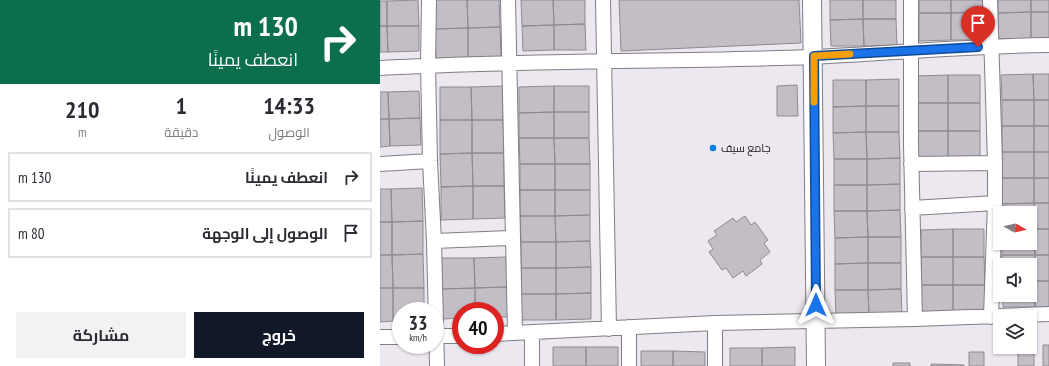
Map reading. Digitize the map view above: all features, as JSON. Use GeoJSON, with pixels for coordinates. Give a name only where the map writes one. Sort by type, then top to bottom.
{"type":"FeatureCollection","features":[{"type":"Feature","properties":{"kind":"street"},"geometry":{"type":"LineString","coordinates":[[429,0],[428,65],[435,302]]}},
{"type":"Feature","properties":{"kind":"street"},"geometry":{"type":"LineString","coordinates":[[508,0],[515,333]]}},
{"type":"Feature","properties":{"kind":"street"},"geometry":{"type":"LineString","coordinates":[[603,0],[609,329]]}},
{"type":"Feature","properties":{"kind":"street"},"geometry":{"type":"LineString","coordinates":[[812,0],[814,56],[816,366]]}},
{"type":"Feature","properties":{"kind":"street"},"geometry":{"type":"LineString","coordinates":[[911,0],[912,208],[915,319]]}},
{"type":"Feature","properties":{"kind":"street"},"geometry":{"type":"LineString","coordinates":[[990,0],[995,163],[991,317]]}},
{"type":"Feature","properties":{"kind":"street"},"geometry":{"type":"LineString","coordinates":[[380,68],[428,65],[814,56],[992,46],[1049,45]]}},
{"type":"Feature","properties":{"kind":"street"},"geometry":{"type":"LineString","coordinates":[[380,164],[430,161]]}},
{"type":"Feature","properties":{"kind":"street"},"geometry":{"type":"LineString","coordinates":[[912,164],[995,163]]}},
{"type":"Feature","properties":{"kind":"street"},"geometry":{"type":"LineString","coordinates":[[912,208],[995,203]]}},
{"type":"Feature","properties":{"kind":"street"},"geometry":{"type":"LineString","coordinates":[[434,241],[513,238]]}},
{"type":"Feature","properties":{"kind":"street"},"geometry":{"type":"LineString","coordinates":[[504,334],[715,323],[991,317],[1049,314]]}},
{"type":"Feature","properties":{"kind":"street"},"geometry":{"type":"LineString","coordinates":[[715,323],[715,366]]}},
{"type":"Feature","properties":{"kind":"street"},"geometry":{"type":"LineString","coordinates":[[629,327],[629,366]]}},
{"type":"Feature","properties":{"kind":"street"},"geometry":{"type":"LineString","coordinates":[[532,332],[532,366]]}},
{"type":"Feature","properties":{"kind":"street"},"geometry":{"type":"LineString","coordinates":[[380,338],[392,337]]}},
{"type":"Feature","properties":{"kind":"street"},"geometry":{"type":"LineString","coordinates":[[437,354],[437,366]]}},
{"type":"Feature","properties":{"kind":"building"},"geometry":{"type":"Polygon","coordinates":[[[418,0],[419,26],[387,26],[387,1],[418,0]]]}},
{"type":"Feature","properties":{"kind":"building"},"geometry":{"type":"Polygon","coordinates":[[[435,0],[467,0],[468,28],[435,29],[435,0]]]}},
{"type":"Feature","properties":{"kind":"building"},"geometry":{"type":"Polygon","coordinates":[[[467,0],[499,0],[500,27],[468,28],[467,0]]]}},
{"type":"Feature","properties":{"kind":"building"},"geometry":{"type":"Polygon","coordinates":[[[521,0],[553,0],[554,25],[522,26],[521,0]]]}},
{"type":"Feature","properties":{"kind":"building"},"geometry":{"type":"Polygon","coordinates":[[[553,0],[585,0],[585,24],[554,25],[553,0]]]}},
{"type":"Feature","properties":{"kind":"building"},"geometry":{"type":"Polygon","coordinates":[[[619,0],[799,0],[801,43],[621,51],[619,0]]]}},
{"type":"Feature","properties":{"kind":"building"},"geometry":{"type":"Polygon","coordinates":[[[830,0],[863,0],[863,19],[830,20],[830,0]]]}},
{"type":"Feature","properties":{"kind":"building"},"geometry":{"type":"Polygon","coordinates":[[[863,0],[896,0],[896,19],[863,19],[863,0]]]}},
{"type":"Feature","properties":{"kind":"building"},"geometry":{"type":"Polygon","coordinates":[[[919,0],[951,0],[951,13],[919,13],[919,0]]]}},
{"type":"Feature","properties":{"kind":"building"},"geometry":{"type":"Polygon","coordinates":[[[951,0],[983,0],[983,12],[951,13],[951,0]]]}},
{"type":"Feature","properties":{"kind":"building"},"geometry":{"type":"Polygon","coordinates":[[[998,0],[1031,0],[1031,12],[998,13],[998,0]]]}},
{"type":"Feature","properties":{"kind":"building"},"geometry":{"type":"Polygon","coordinates":[[[1031,0],[1049,0],[1049,12],[1031,12],[1031,0]]]}},
{"type":"Feature","properties":{"kind":"building"},"geometry":{"type":"Polygon","coordinates":[[[380,1],[387,1],[387,26],[380,26],[380,1]]]}},
{"type":"Feature","properties":{"kind":"building"},"geometry":{"type":"Polygon","coordinates":[[[983,12],[983,40],[951,40],[951,13],[983,12]]]}},
{"type":"Feature","properties":{"kind":"building"},"geometry":{"type":"Polygon","coordinates":[[[1031,12],[1049,12],[1049,38],[1031,39],[1031,12]]]}},
{"type":"Feature","properties":{"kind":"building"},"geometry":{"type":"Polygon","coordinates":[[[1031,12],[1031,39],[998,39],[998,13],[1031,12]]]}},
{"type":"Feature","properties":{"kind":"building"},"geometry":{"type":"Polygon","coordinates":[[[919,13],[951,13],[951,40],[919,41],[919,13]]]}},
{"type":"Feature","properties":{"kind":"building"},"geometry":{"type":"Polygon","coordinates":[[[863,19],[864,46],[831,46],[830,20],[863,19]]]}},
{"type":"Feature","properties":{"kind":"building"},"geometry":{"type":"Polygon","coordinates":[[[863,19],[896,19],[897,45],[864,46],[863,19]]]}},
{"type":"Feature","properties":{"kind":"building"},"geometry":{"type":"Polygon","coordinates":[[[585,24],[586,50],[554,50],[554,25],[585,24]]]}},
{"type":"Feature","properties":{"kind":"building"},"geometry":{"type":"Polygon","coordinates":[[[554,25],[554,50],[523,51],[522,26],[554,25]]]}},
{"type":"Feature","properties":{"kind":"building"},"geometry":{"type":"Polygon","coordinates":[[[380,26],[387,26],[388,52],[380,52],[380,26]]]}},
{"type":"Feature","properties":{"kind":"building"},"geometry":{"type":"Polygon","coordinates":[[[387,26],[419,26],[419,51],[388,52],[387,26]]]}},
{"type":"Feature","properties":{"kind":"building"},"geometry":{"type":"Polygon","coordinates":[[[500,27],[501,57],[468,58],[468,28],[500,27]]]}},
{"type":"Feature","properties":{"kind":"building"},"geometry":{"type":"Polygon","coordinates":[[[468,28],[468,58],[436,59],[435,29],[468,28]]]}},
{"type":"Feature","properties":{"kind":"building"},"geometry":{"type":"Polygon","coordinates":[[[1033,74],[1034,100],[1002,100],[1001,75],[1033,74]]]}},
{"type":"Feature","properties":{"kind":"building"},"geometry":{"type":"Polygon","coordinates":[[[1033,74],[1049,74],[1049,100],[1034,100],[1033,74]]]}},
{"type":"Feature","properties":{"kind":"building"},"geometry":{"type":"Polygon","coordinates":[[[948,75],[948,103],[916,103],[916,76],[948,75]]]}},
{"type":"Feature","properties":{"kind":"building"},"geometry":{"type":"Polygon","coordinates":[[[948,75],[980,75],[980,103],[948,103],[948,75]]]}},
{"type":"Feature","properties":{"kind":"building"},"geometry":{"type":"Polygon","coordinates":[[[899,79],[899,106],[866,106],[866,80],[899,79]]]}},
{"type":"Feature","properties":{"kind":"building"},"geometry":{"type":"Polygon","coordinates":[[[833,80],[866,80],[866,106],[833,107],[833,80]]]}},
{"type":"Feature","properties":{"kind":"building"},"geometry":{"type":"Polygon","coordinates":[[[797,85],[798,116],[777,116],[777,86],[797,85]]]}},
{"type":"Feature","properties":{"kind":"building"},"geometry":{"type":"Polygon","coordinates":[[[503,86],[503,120],[472,120],[471,87],[503,86]]]}},
{"type":"Feature","properties":{"kind":"building"},"geometry":{"type":"Polygon","coordinates":[[[554,86],[554,112],[519,113],[519,87],[554,86]]]}},
{"type":"Feature","properties":{"kind":"building"},"geometry":{"type":"Polygon","coordinates":[[[554,86],[589,86],[589,112],[554,112],[554,86]]]}},
{"type":"Feature","properties":{"kind":"building"},"geometry":{"type":"Polygon","coordinates":[[[440,87],[471,87],[472,120],[440,120],[440,87]]]}},
{"type":"Feature","properties":{"kind":"building"},"geometry":{"type":"Polygon","coordinates":[[[419,91],[420,118],[389,119],[388,92],[419,91]]]}},
{"type":"Feature","properties":{"kind":"building"},"geometry":{"type":"Polygon","coordinates":[[[380,92],[388,92],[389,119],[380,119],[380,92]]]}},
{"type":"Feature","properties":{"kind":"building"},"geometry":{"type":"Polygon","coordinates":[[[1002,100],[1034,100],[1034,126],[1002,126],[1002,100]]]}},
{"type":"Feature","properties":{"kind":"building"},"geometry":{"type":"Polygon","coordinates":[[[1034,100],[1049,100],[1049,126],[1034,126],[1034,100]]]}},
{"type":"Feature","properties":{"kind":"building"},"geometry":{"type":"Polygon","coordinates":[[[916,103],[948,103],[948,131],[916,131],[916,103]]]}},
{"type":"Feature","properties":{"kind":"building"},"geometry":{"type":"Polygon","coordinates":[[[948,103],[980,103],[980,131],[948,131],[948,103]]]}},
{"type":"Feature","properties":{"kind":"building"},"geometry":{"type":"Polygon","coordinates":[[[866,106],[899,106],[899,132],[866,132],[866,106]]]}},
{"type":"Feature","properties":{"kind":"building"},"geometry":{"type":"Polygon","coordinates":[[[866,106],[866,132],[833,133],[833,107],[866,106]]]}},
{"type":"Feature","properties":{"kind":"building"},"geometry":{"type":"Polygon","coordinates":[[[554,112],[554,138],[519,138],[519,113],[554,112]]]}},
{"type":"Feature","properties":{"kind":"building"},"geometry":{"type":"Polygon","coordinates":[[[554,112],[589,112],[589,138],[554,138],[554,112]]]}},
{"type":"Feature","properties":{"kind":"building"},"geometry":{"type":"Polygon","coordinates":[[[420,118],[421,145],[390,146],[389,119],[420,118]]]}},
{"type":"Feature","properties":{"kind":"building"},"geometry":{"type":"Polygon","coordinates":[[[380,119],[389,119],[390,146],[380,147],[380,119]]]}},
{"type":"Feature","properties":{"kind":"building"},"geometry":{"type":"Polygon","coordinates":[[[440,120],[472,120],[472,153],[440,154],[440,120]]]}},
{"type":"Feature","properties":{"kind":"building"},"geometry":{"type":"Polygon","coordinates":[[[472,120],[503,120],[504,153],[472,153],[472,120]]]}},
{"type":"Feature","properties":{"kind":"building"},"geometry":{"type":"Polygon","coordinates":[[[1002,126],[1034,126],[1034,152],[1002,152],[1002,126]]]}},
{"type":"Feature","properties":{"kind":"building"},"geometry":{"type":"Polygon","coordinates":[[[1034,126],[1049,126],[1049,152],[1034,152],[1034,126]]]}},
{"type":"Feature","properties":{"kind":"building"},"geometry":{"type":"Polygon","coordinates":[[[916,131],[948,131],[948,158],[916,159],[916,131]]]}},
{"type":"Feature","properties":{"kind":"building"},"geometry":{"type":"Polygon","coordinates":[[[948,131],[980,131],[980,158],[948,158],[948,131]]]}},
{"type":"Feature","properties":{"kind":"building"},"geometry":{"type":"Polygon","coordinates":[[[866,132],[867,159],[834,159],[833,133],[866,132]]]}},
{"type":"Feature","properties":{"kind":"building"},"geometry":{"type":"Polygon","coordinates":[[[866,132],[899,132],[900,158],[867,159],[866,132]]]}},
{"type":"Feature","properties":{"kind":"building"},"geometry":{"type":"Polygon","coordinates":[[[519,138],[554,138],[555,164],[520,164],[519,138]]]}},
{"type":"Feature","properties":{"kind":"building"},"geometry":{"type":"Polygon","coordinates":[[[554,138],[589,138],[590,164],[555,164],[554,138]]]}},
{"type":"Feature","properties":{"kind":"building"},"geometry":{"type":"Polygon","coordinates":[[[1002,152],[1034,152],[1034,178],[1002,178],[1002,152]]]}},
{"type":"Feature","properties":{"kind":"building"},"geometry":{"type":"Polygon","coordinates":[[[1034,152],[1049,152],[1049,178],[1034,178],[1034,152]]]}},
{"type":"Feature","properties":{"kind":"building"},"geometry":{"type":"Polygon","coordinates":[[[472,153],[473,186],[441,187],[440,154],[472,153]]]}},
{"type":"Feature","properties":{"kind":"building"},"geometry":{"type":"Polygon","coordinates":[[[472,153],[504,153],[504,186],[473,186],[472,153]]]}},
{"type":"Feature","properties":{"kind":"building"},"geometry":{"type":"Polygon","coordinates":[[[900,158],[900,184],[867,185],[867,159],[900,158]]]}},
{"type":"Feature","properties":{"kind":"building"},"geometry":{"type":"Polygon","coordinates":[[[834,159],[867,159],[867,185],[834,185],[834,159]]]}},
{"type":"Feature","properties":{"kind":"building"},"geometry":{"type":"Polygon","coordinates":[[[520,164],[555,164],[555,190],[520,190],[520,164]]]}},
{"type":"Feature","properties":{"kind":"building"},"geometry":{"type":"Polygon","coordinates":[[[555,164],[590,164],[590,190],[555,190],[555,164]]]}},
{"type":"Feature","properties":{"kind":"building"},"geometry":{"type":"Polygon","coordinates":[[[1002,178],[1034,178],[1034,203],[1002,204],[1002,178]]]}},
{"type":"Feature","properties":{"kind":"building"},"geometry":{"type":"Polygon","coordinates":[[[1034,178],[1049,178],[1049,203],[1034,203],[1034,178]]]}},
{"type":"Feature","properties":{"kind":"building"},"geometry":{"type":"Polygon","coordinates":[[[900,184],[900,210],[867,211],[867,185],[900,184]]]}},
{"type":"Feature","properties":{"kind":"building"},"geometry":{"type":"Polygon","coordinates":[[[834,185],[867,185],[867,211],[834,211],[834,185]]]}},
{"type":"Feature","properties":{"kind":"building"},"geometry":{"type":"Polygon","coordinates":[[[473,186],[504,186],[505,218],[473,219],[473,186]]]}},
{"type":"Feature","properties":{"kind":"building"},"geometry":{"type":"Polygon","coordinates":[[[473,186],[473,219],[441,220],[441,187],[473,186]]]}},
{"type":"Feature","properties":{"kind":"building"},"geometry":{"type":"Polygon","coordinates":[[[422,188],[423,221],[392,222],[391,189],[422,188]]]}},
{"type":"Feature","properties":{"kind":"building"},"geometry":{"type":"Polygon","coordinates":[[[380,189],[391,189],[392,222],[380,222],[380,189]]]}},
{"type":"Feature","properties":{"kind":"building"},"geometry":{"type":"Polygon","coordinates":[[[520,190],[555,190],[555,216],[520,216],[520,190]]]}},
{"type":"Feature","properties":{"kind":"building"},"geometry":{"type":"Polygon","coordinates":[[[555,190],[590,190],[590,215],[555,216],[555,190]]]}},
{"type":"Feature","properties":{"kind":"building"},"geometry":{"type":"Polygon","coordinates":[[[1034,203],[1034,206],[1002,206],[1002,204],[1034,203]]]}},
{"type":"Feature","properties":{"kind":"building"},"geometry":{"type":"Polygon","coordinates":[[[1034,203],[1049,203],[1049,229],[1037,229],[1037,206],[1034,206],[1034,203]]]}},
{"type":"Feature","properties":{"kind":"building"},"geometry":{"type":"Polygon","coordinates":[[[900,210],[901,237],[868,237],[867,211],[900,210]]]}},
{"type":"Feature","properties":{"kind":"building"},"geometry":{"type":"Polygon","coordinates":[[[834,211],[867,211],[868,237],[835,238],[834,211]]]}},
{"type":"Feature","properties":{"kind":"building"},"geometry":{"type":"Polygon","coordinates":[[[590,215],[590,241],[556,242],[555,216],[590,215]]]}},
{"type":"Feature","properties":{"kind":"building"},"geometry":{"type":"Polygon","coordinates":[[[520,216],[555,216],[556,242],[521,242],[520,216]]]}},
{"type":"Feature","properties":{"kind":"building"},"geometry":{"type":"Polygon","coordinates":[[[745,216],[751,225],[755,222],[768,240],[764,243],[770,252],[760,260],[762,264],[746,276],[743,271],[733,278],[726,268],[722,270],[709,252],[713,249],[708,241],[717,235],[714,231],[733,218],[736,222],[745,216]]]}},
{"type":"Feature","properties":{"kind":"building"},"geometry":{"type":"Polygon","coordinates":[[[423,221],[423,254],[392,255],[392,222],[423,221]]]}},
{"type":"Feature","properties":{"kind":"building"},"geometry":{"type":"Polygon","coordinates":[[[380,222],[392,222],[392,255],[380,255],[380,222]]]}},
{"type":"Feature","properties":{"kind":"building"},"geometry":{"type":"Polygon","coordinates":[[[953,229],[953,257],[921,257],[921,230],[953,229]]]}},
{"type":"Feature","properties":{"kind":"building"},"geometry":{"type":"Polygon","coordinates":[[[953,229],[984,229],[984,257],[953,257],[953,229]]]}},
{"type":"Feature","properties":{"kind":"building"},"geometry":{"type":"Polygon","coordinates":[[[1037,229],[1049,229],[1049,255],[1035,255],[1035,250],[1037,250],[1037,229]]]}},
{"type":"Feature","properties":{"kind":"building"},"geometry":{"type":"Polygon","coordinates":[[[868,237],[901,237],[901,263],[868,263],[868,237]]]}},
{"type":"Feature","properties":{"kind":"building"},"geometry":{"type":"Polygon","coordinates":[[[868,237],[868,263],[835,264],[835,238],[868,237]]]}},
{"type":"Feature","properties":{"kind":"building"},"geometry":{"type":"Polygon","coordinates":[[[590,241],[591,267],[556,268],[556,242],[590,241]]]}},
{"type":"Feature","properties":{"kind":"building"},"geometry":{"type":"Polygon","coordinates":[[[521,242],[556,242],[556,268],[521,268],[521,242]]]}},
{"type":"Feature","properties":{"kind":"building"},"geometry":{"type":"Polygon","coordinates":[[[1002,250],[1035,250],[1035,255],[1002,255],[1002,250]]]}},
{"type":"Feature","properties":{"kind":"building"},"geometry":{"type":"Polygon","coordinates":[[[423,254],[424,288],[393,288],[392,255],[423,254]]]}},
{"type":"Feature","properties":{"kind":"building"},"geometry":{"type":"Polygon","coordinates":[[[380,255],[392,255],[393,288],[380,288],[380,255]]]}},
{"type":"Feature","properties":{"kind":"building"},"geometry":{"type":"Polygon","coordinates":[[[1002,255],[1035,255],[1035,258],[1002,258],[1002,255]]]}},
{"type":"Feature","properties":{"kind":"building"},"geometry":{"type":"Polygon","coordinates":[[[1035,255],[1049,255],[1049,281],[1037,281],[1037,258],[1035,258],[1035,255]]]}},
{"type":"Feature","properties":{"kind":"building"},"geometry":{"type":"Polygon","coordinates":[[[506,257],[507,287],[475,288],[474,258],[506,257]]]}},
{"type":"Feature","properties":{"kind":"building"},"geometry":{"type":"Polygon","coordinates":[[[921,257],[953,257],[953,285],[921,285],[921,257]]]}},
{"type":"Feature","properties":{"kind":"building"},"geometry":{"type":"Polygon","coordinates":[[[953,257],[984,257],[985,285],[953,285],[953,257]]]}},
{"type":"Feature","properties":{"kind":"building"},"geometry":{"type":"Polygon","coordinates":[[[441,258],[474,258],[475,288],[442,289],[441,258]]]}},
{"type":"Feature","properties":{"kind":"building"},"geometry":{"type":"Polygon","coordinates":[[[868,263],[901,263],[901,289],[868,290],[868,263]]]}},
{"type":"Feature","properties":{"kind":"building"},"geometry":{"type":"Polygon","coordinates":[[[868,263],[868,290],[835,290],[835,264],[868,263]]]}},
{"type":"Feature","properties":{"kind":"building"},"geometry":{"type":"Polygon","coordinates":[[[591,267],[591,293],[556,294],[556,268],[591,267]]]}},
{"type":"Feature","properties":{"kind":"building"},"geometry":{"type":"Polygon","coordinates":[[[521,268],[556,268],[556,294],[521,294],[521,268]]]}},
{"type":"Feature","properties":{"kind":"building"},"geometry":{"type":"Polygon","coordinates":[[[1037,281],[1049,281],[1049,307],[1035,307],[1035,302],[1037,302],[1037,281]]]}},
{"type":"Feature","properties":{"kind":"building"},"geometry":{"type":"Polygon","coordinates":[[[921,285],[953,285],[953,313],[921,313],[921,285]]]}},
{"type":"Feature","properties":{"kind":"building"},"geometry":{"type":"Polygon","coordinates":[[[953,285],[985,285],[985,312],[953,313],[953,285]]]}},
{"type":"Feature","properties":{"kind":"building"},"geometry":{"type":"Polygon","coordinates":[[[507,287],[508,317],[504,317],[504,302],[475,302],[475,288],[507,287]]]}},
{"type":"Feature","properties":{"kind":"building"},"geometry":{"type":"Polygon","coordinates":[[[380,288],[393,288],[392,321],[380,322],[380,288]]]}},
{"type":"Feature","properties":{"kind":"building"},"geometry":{"type":"Polygon","coordinates":[[[393,288],[424,288],[424,302],[393,302],[393,288]]]}},
{"type":"Feature","properties":{"kind":"building"},"geometry":{"type":"Polygon","coordinates":[[[475,288],[475,302],[452,302],[452,318],[444,319],[442,289],[475,288]]]}},
{"type":"Feature","properties":{"kind":"building"},"geometry":{"type":"Polygon","coordinates":[[[901,289],[902,315],[869,316],[868,290],[901,289]]]}},
{"type":"Feature","properties":{"kind":"building"},"geometry":{"type":"Polygon","coordinates":[[[835,290],[868,290],[869,316],[836,316],[835,290]]]}},
{"type":"Feature","properties":{"kind":"building"},"geometry":{"type":"Polygon","coordinates":[[[591,293],[591,319],[556,320],[556,294],[591,293]]]}},
{"type":"Feature","properties":{"kind":"building"},"geometry":{"type":"Polygon","coordinates":[[[521,294],[556,294],[556,320],[521,320],[521,294]]]}},
{"type":"Feature","properties":{"kind":"building"},"geometry":{"type":"Polygon","coordinates":[[[1003,302],[1035,302],[1035,307],[1003,307],[1003,302]]]}},
{"type":"Feature","properties":{"kind":"building"},"geometry":{"type":"Polygon","coordinates":[[[1043,345],[1049,345],[1049,366],[1043,366],[1043,345]]]}},
{"type":"Feature","properties":{"kind":"building"},"geometry":{"type":"Polygon","coordinates":[[[553,347],[586,347],[586,366],[553,366],[553,347]]]}},
{"type":"Feature","properties":{"kind":"building"},"geometry":{"type":"Polygon","coordinates":[[[586,347],[618,347],[618,366],[586,366],[586,347]]]}},
{"type":"Feature","properties":{"kind":"building"},"geometry":{"type":"Polygon","coordinates":[[[795,347],[795,366],[762,366],[762,348],[795,347]]]}},
{"type":"Feature","properties":{"kind":"building"},"geometry":{"type":"Polygon","coordinates":[[[730,348],[762,348],[762,366],[730,366],[730,348]]]}},
{"type":"Feature","properties":{"kind":"building"},"geometry":{"type":"Polygon","coordinates":[[[641,351],[673,351],[673,366],[641,366],[641,351]]]}},
{"type":"Feature","properties":{"kind":"building"},"geometry":{"type":"Polygon","coordinates":[[[673,351],[705,352],[705,366],[673,366],[673,351]]]}},
{"type":"Feature","properties":{"kind":"building"},"geometry":{"type":"Polygon","coordinates":[[[969,352],[984,352],[984,366],[969,366],[969,352]]]}},
{"type":"Feature","properties":{"kind":"building"},"geometry":{"type":"Polygon","coordinates":[[[1018,354],[1034,354],[1034,366],[1018,366],[1018,354]]]}},
{"type":"Feature","properties":{"kind":"building"},"geometry":{"type":"Polygon","coordinates":[[[893,363],[910,363],[910,366],[893,366],[893,363]]]}},
{"type":"Feature","properties":{"kind":"building"},"geometry":{"type":"Polygon","coordinates":[[[931,364],[964,365],[964,366],[931,366],[931,364]]]}},
{"type":"Feature","properties":{"kind":"slow traffic"},"geometry":{"type":"LineString","coordinates":[[814,102],[814,56],[850,54]]}},
{"type":"Feature","properties":{"kind":"place","name":"جامع سيف"},"geometry":{"type":"Point","coordinates":[713,148]}},
{"type":"Feature","properties":{"kind":"route"},"geometry":{"type":"LineString","coordinates":[[816,305],[814,56],[978,47]]}}]}
